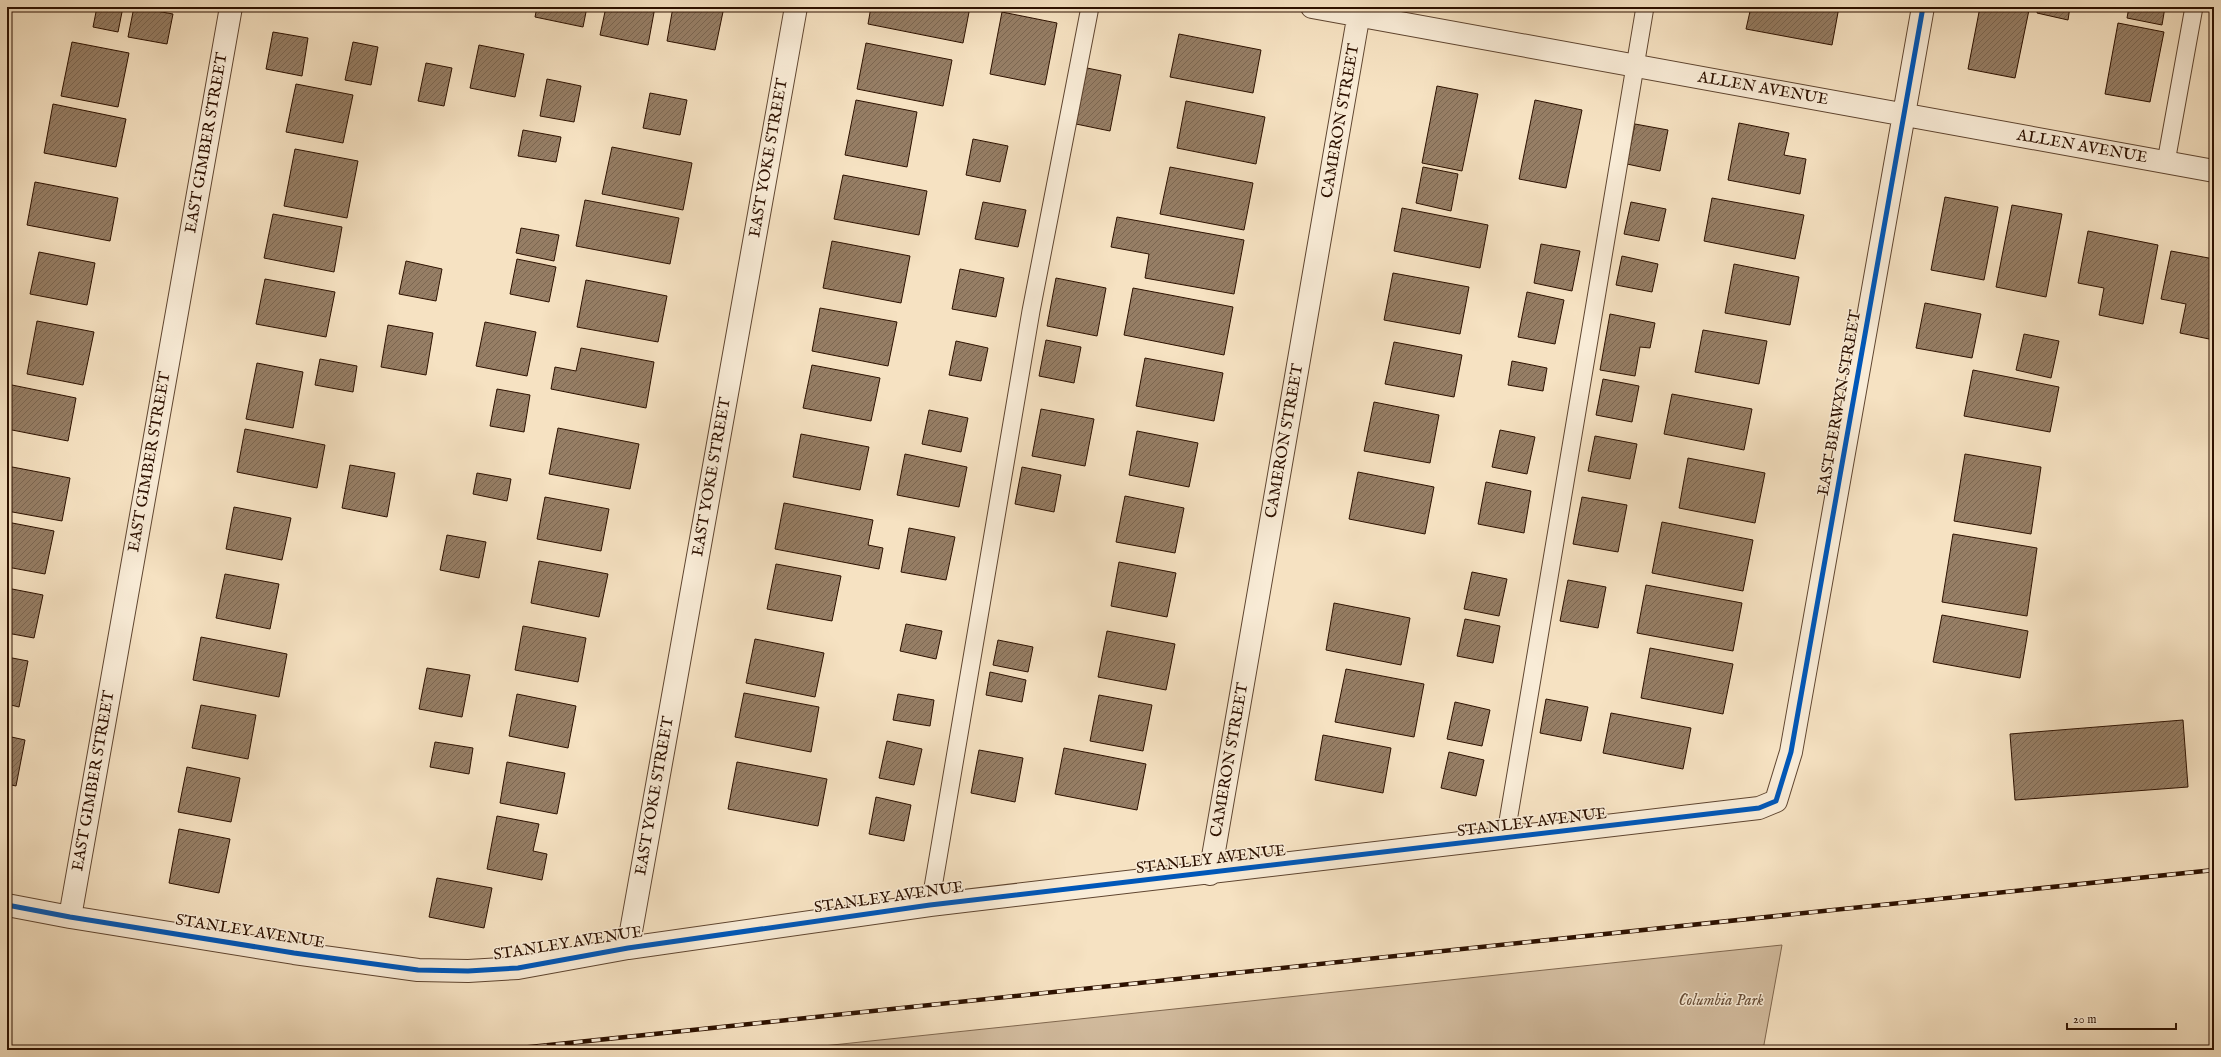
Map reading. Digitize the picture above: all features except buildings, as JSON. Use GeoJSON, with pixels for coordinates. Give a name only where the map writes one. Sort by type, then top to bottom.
{"type":"FeatureCollection","features":[{"type":"Feature","properties":{"kind":"street","name":"EAST GIMBER STREET"},"geometry":{"type":"LineString","coordinates":[[70,917],[231,7]]}},
{"type":"Feature","properties":{"kind":"street","name":"EAST YOKE STREET"},"geometry":{"type":"LineString","coordinates":[[628,948],[796,7]]}},
{"type":"Feature","properties":{"kind":"street","name":"ALLEN AVENUE"},"geometry":{"type":"LineString","coordinates":[[1312,7],[1360,11],[1635,66],[2214,171]]}},
{"type":"Feature","properties":{"kind":"street","name":"EAST BERWYN STREET"},"geometry":{"type":"LineString","coordinates":[[1776,801],[1792,752],[1922,7]]}},
{"type":"Feature","properties":{"kind":"street","name":"CAMERON STREET"},"geometry":{"type":"LineString","coordinates":[[1210,874],[1360,11]]}},
{"type":"Feature","properties":{"kind":"street","name":"STANLEY AVENUE"},"geometry":{"type":"LineString","coordinates":[[7,905],[70,917],[294,953],[418,970],[468,971],[518,968],[628,948],[930,905],[1210,874],[1759,808],[1776,801]]}},
{"type":"Feature","properties":{"kind":"lane"},"geometry":{"type":"LineString","coordinates":[[930,905],[1031,311],[1090,7]]}},
{"type":"Feature","properties":{"kind":"lane"},"geometry":{"type":"LineString","coordinates":[[1505,839],[1646,7]]}},
{"type":"Feature","properties":{"kind":"lane"},"geometry":{"type":"LineString","coordinates":[[2166,162],[2194,7]]}},
{"type":"Feature","properties":{"kind":"green space","name":"Columbia Park"},"geometry":{"type":"Polygon","coordinates":[[[1782,945],[1763,1050],[785,1050],[1782,945]]]}},
{"type":"Feature","properties":{"kind":"railway"},"geometry":{"type":"LineString","coordinates":[[502,1050],[2214,870]]}},
{"type":"Feature","properties":{"kind":"cycle path"},"geometry":{"type":"LineString","coordinates":[[7,905],[70,917],[294,953],[418,970],[468,971],[518,968],[628,948],[930,905],[1759,808],[1776,801],[1791,752],[1923,7]]}}]}
